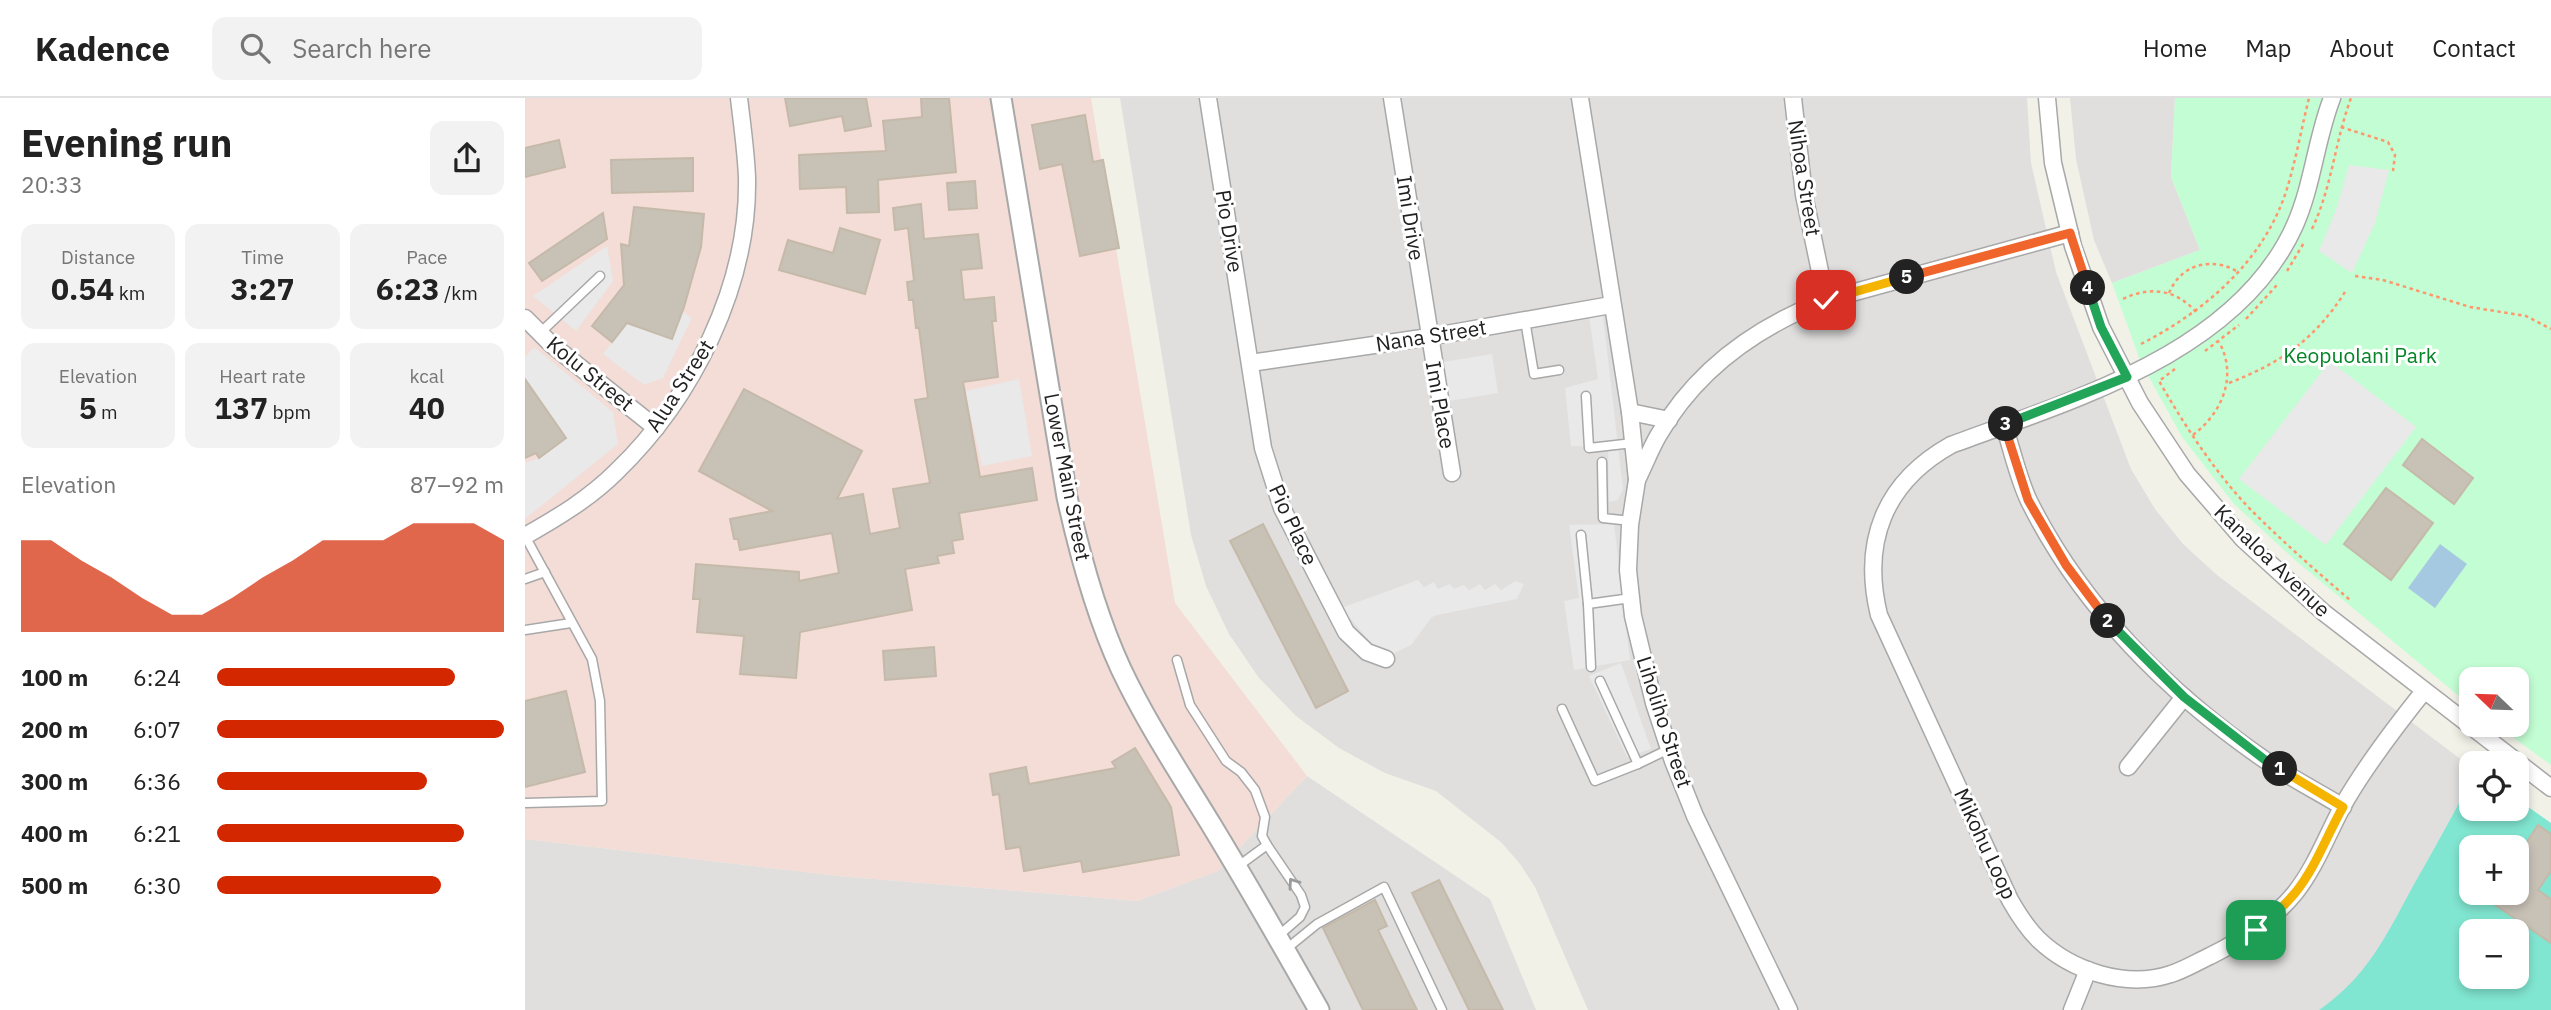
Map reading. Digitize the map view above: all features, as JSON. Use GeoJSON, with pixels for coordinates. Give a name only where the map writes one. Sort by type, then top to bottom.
{"type":"FeatureCollection","features":[{"type":"Feature","properties":{"kind":"street","name":"Alua Street"},"geometry":{"type":"LineString","coordinates":[[525,536],[585,499],[617,472],[656,428],[702,357],[714,333],[733,278],[745,208],[747,179],[739,98]]}},
{"type":"Feature","properties":{"kind":"street","name":"Lower Main Street"},"geometry":{"type":"LineString","coordinates":[[1001,98],[1076,541],[1103,627],[1147,721],[1237,867],[1319,1010]]}},
{"type":"Feature","properties":{"kind":"street","name":"Pio Drive"},"geometry":{"type":"LineString","coordinates":[[1208,98],[1250,363]]}},
{"type":"Feature","properties":{"kind":"street","name":"Imi Drive"},"geometry":{"type":"LineString","coordinates":[[1392,98],[1429,337]]}},
{"type":"Feature","properties":{"kind":"street","name":"Liholiho Street"},"geometry":{"type":"LineString","coordinates":[[1580,98],[1630,412],[1637,480],[1630,521],[1628,570],[1633,616],[1669,749],[1695,816],[1789,1010]]}},
{"type":"Feature","properties":{"kind":"street","name":"Nihoa Street"},"geometry":{"type":"LineString","coordinates":[[1793,98],[1804,195],[1826,300]]}},
{"type":"Feature","properties":{"kind":"street","name":"Kanaloa Avenue"},"geometry":{"type":"LineString","coordinates":[[2047,98],[2053,163],[2070,233],[2101,327],[2140,403],[2187,474],[2243,539],[2323,612],[2551,789]]}},
{"type":"Feature","properties":{"kind":"street","name":"Mikohu Loop"},"geometry":{"type":"LineString","coordinates":[[2332,98],[2308,190],[2294,227],[2274,261],[2250,292],[2221,319],[2127,377],[1951,444],[1932,456],[1900,487],[1879,526],[1874,548],[1873,593],[1879,615],[2010,900],[2022,920],[2038,939],[2056,954],[2088,970],[2123,978],[2171,974],[2232,945],[2277,913],[2311,869],[2343,807],[2379,748],[2424,691]]}},
{"type":"Feature","properties":{"kind":"street"},"geometry":{"type":"LineString","coordinates":[[1637,480],[1657,437],[1684,398],[1716,363],[1745,341],[1796,311],[1826,300],[2070,233]]}},
{"type":"Feature","properties":{"kind":"street","name":"Nana Street"},"geometry":{"type":"LineString","coordinates":[[1250,363],[1429,337],[1611,304]]}},
{"type":"Feature","properties":{"kind":"street","name":"Kolu Street"},"geometry":{"type":"LineString","coordinates":[[525,318],[656,428]]}},
{"type":"Feature","properties":{"kind":"street","name":"Imi Place"},"geometry":{"type":"LineString","coordinates":[[1429,337],[1452,473]]}},
{"type":"Feature","properties":{"kind":"street","name":"Pio Place"},"geometry":{"type":"LineString","coordinates":[[1250,363],[1263,448],[1282,508],[1346,632],[1367,652],[1386,659]]}},
{"type":"Feature","properties":{"kind":"street"},"geometry":{"type":"LineString","coordinates":[[1630,412],[1669,420]]}},
{"type":"Feature","properties":{"kind":"street"},"geometry":{"type":"LineString","coordinates":[[2004,425],[2028,500],[2066,565],[2112,626],[2184,697],[2265,760],[2343,807]]}},
{"type":"Feature","properties":{"kind":"street"},"geometry":{"type":"LineString","coordinates":[[2128,767],[2184,697]]}},
{"type":"Feature","properties":{"kind":"street"},"geometry":{"type":"LineString","coordinates":[[2072,1010],[2088,970]]}},
{"type":"Feature","properties":{"kind":"lane"},"geometry":{"type":"LineString","coordinates":[[540,333],[600,276]]}},
{"type":"Feature","properties":{"kind":"lane"},"geometry":{"type":"LineString","coordinates":[[1525,320],[1534,374],[1559,370]]}},
{"type":"Feature","properties":{"kind":"lane"},"geometry":{"type":"LineString","coordinates":[[1586,396],[1589,448],[1633,443]]}},
{"type":"Feature","properties":{"kind":"lane"},"geometry":{"type":"LineString","coordinates":[[1602,462],[1603,518],[1630,521]]}},
{"type":"Feature","properties":{"kind":"lane"},"geometry":{"type":"LineString","coordinates":[[1581,535],[1591,667]]}},
{"type":"Feature","properties":{"kind":"lane"},"geometry":{"type":"LineString","coordinates":[[525,536],[592,659],[600,701],[602,801],[525,803]]}},
{"type":"Feature","properties":{"kind":"lane"},"geometry":{"type":"LineString","coordinates":[[525,579],[545,572]]}},
{"type":"Feature","properties":{"kind":"lane"},"geometry":{"type":"LineString","coordinates":[[1588,604],[1631,598]]}},
{"type":"Feature","properties":{"kind":"lane"},"geometry":{"type":"LineString","coordinates":[[525,630],[571,622]]}},
{"type":"Feature","properties":{"kind":"lane"},"geometry":{"type":"LineString","coordinates":[[1177,660],[1190,705],[1226,761],[1241,772],[1255,790],[1265,817],[1262,836],[1301,895],[1305,907],[1281,943]]}},
{"type":"Feature","properties":{"kind":"lane"},"geometry":{"type":"LineString","coordinates":[[1600,681],[1638,764]]}},
{"type":"Feature","properties":{"kind":"lane"},"geometry":{"type":"LineString","coordinates":[[1562,709],[1595,781],[1669,749]]}},
{"type":"Feature","properties":{"kind":"lane"},"geometry":{"type":"LineString","coordinates":[[1237,867],[1267,845]]}},
{"type":"Feature","properties":{"kind":"lane"},"geometry":{"type":"LineString","coordinates":[[1281,943],[1384,887],[1442,1010]]}},
{"type":"Feature","properties":{"kind":"path"},"geometry":{"type":"LineString","coordinates":[[2141,344],[2170,329],[2217,295],[2239,272],[2262,241],[2282,203],[2309,98]]}},
{"type":"Feature","properties":{"kind":"path"},"geometry":{"type":"LineString","coordinates":[[2304,117],[2388,142],[2395,155],[2393,171]]}},
{"type":"Feature","properties":{"kind":"path"},"geometry":{"type":"LineString","coordinates":[[2169,293],[2177,279],[2195,266],[2218,263],[2239,272]]}},
{"type":"Feature","properties":{"kind":"path"},"geometry":{"type":"LineString","coordinates":[[2355,275],[2383,280],[2470,307],[2526,316],[2551,329]]}},
{"type":"Feature","properties":{"kind":"path"},"geometry":{"type":"LineString","coordinates":[[2123,299],[2149,290],[2169,293],[2183,300],[2196,312]]}},
{"type":"Feature","properties":{"kind":"path"},"geometry":{"type":"LineString","coordinates":[[2229,383],[2260,371],[2288,355],[2314,333],[2345,292]]}},
{"type":"Feature","properties":{"kind":"path"},"geometry":{"type":"LineString","coordinates":[[2193,435],[2210,421],[2229,383],[2219,342]]}},
{"type":"Feature","properties":{"kind":"path"},"geometry":{"type":"LineString","coordinates":[[2159,381],[2193,435],[2250,508],[2350,600]]}},
{"type":"Feature","properties":{"kind":"shaded area"},"geometry":{"type":"Polygon","coordinates":[[[525,98],[1091,98],[1175,603],[1307,776],[1218,871],[1137,901],[839,876],[525,839],[525,98]]]}},
{"type":"Feature","properties":{"kind":"shaded area"},"geometry":{"type":"Polygon","coordinates":[[[1120,98],[2027,98],[2031,163],[2056,272],[2131,469],[2155,509],[2183,544],[2217,575],[2459,758],[2459,803],[2379,949],[2360,975],[2337,998],[2319,1010],[1588,1010],[1535,887],[1520,864],[1502,843],[1436,791],[1385,773],[1339,748],[1296,716],[1259,678],[1229,634],[1206,586],[1191,535],[1120,98]]]}},
{"type":"Feature","properties":{"kind":"shaded area"},"geometry":{"type":"Polygon","coordinates":[[[2070,98],[2175,98],[2171,177],[2200,250],[2112,283],[2094,240],[2076,159],[2070,98]]]}},
{"type":"Feature","properties":{"kind":"shaded area"},"geometry":{"type":"Polygon","coordinates":[[[2349,165],[2389,170],[2375,223],[2352,273],[2319,251],[2336,210],[2349,165]]]}},
{"type":"Feature","properties":{"kind":"shaded area"},"geometry":{"type":"Polygon","coordinates":[[[607,246],[613,281],[576,331],[533,296],[607,246]]]}},
{"type":"Feature","properties":{"kind":"shaded area"},"geometry":{"type":"Polygon","coordinates":[[[682,311],[692,318],[663,378],[644,385],[603,354],[627,323],[671,339],[682,311]]]}},
{"type":"Feature","properties":{"kind":"shaded area"},"geometry":{"type":"Polygon","coordinates":[[[1589,315],[1603,316],[1623,489],[1618,500],[1609,502],[1608,447],[1571,446],[1565,388],[1598,379],[1589,315]]]}},
{"type":"Feature","properties":{"kind":"shaded area"},"geometry":{"type":"Polygon","coordinates":[[[534,347],[613,412],[618,444],[525,519],[525,463],[539,458],[566,438],[525,378],[525,357],[534,347]]]}},
{"type":"Feature","properties":{"kind":"shaded area"},"geometry":{"type":"Polygon","coordinates":[[[1492,354],[1498,393],[1449,401],[1437,363],[1492,354]]]}},
{"type":"Feature","properties":{"kind":"shaded area"},"geometry":{"type":"Polygon","coordinates":[[[2330,361],[2416,427],[2326,545],[2239,479],[2330,361]]]}},
{"type":"Feature","properties":{"kind":"shaded area"},"geometry":{"type":"Polygon","coordinates":[[[1019,379],[1032,456],[982,466],[965,391],[1019,379]]]}},
{"type":"Feature","properties":{"kind":"shaded area"},"geometry":{"type":"Polygon","coordinates":[[[1614,524],[1630,660],[1574,670],[1564,601],[1579,598],[1569,525],[1614,524]]]}},
{"type":"Feature","properties":{"kind":"shaded area"},"geometry":{"type":"Polygon","coordinates":[[[2440,544],[2467,564],[2435,608],[2408,588],[2440,544]]]}},
{"type":"Feature","properties":{"kind":"shaded area"},"geometry":{"type":"Polygon","coordinates":[[[1418,580],[1424,587],[1434,582],[1438,589],[1450,584],[1454,589],[1464,585],[1469,590],[1480,584],[1485,590],[1495,584],[1501,590],[1515,581],[1524,584],[1517,599],[1432,617],[1411,645],[1394,653],[1379,652],[1341,608],[1418,580]]]}},
{"type":"Feature","properties":{"kind":"shaded area"},"geometry":{"type":"Polygon","coordinates":[[[1621,663],[1651,749],[1627,757],[1589,676],[1621,663]]]}},
{"type":"Feature","properties":{"kind":"shaded area"},"geometry":{"type":"Polygon","coordinates":[[[1307,776],[1490,899],[1536,1010],[525,1010],[525,839],[839,876],[1137,901],[1218,871],[1307,776]]]}},
{"type":"Feature","properties":{"kind":"shaded area"},"geometry":{"type":"Polygon","coordinates":[[[2459,803],[2459,821],[2529,821],[2529,807],[2551,823],[2551,1010],[2319,1010],[2350,984],[2363,969],[2394,922],[2459,803]]]}},
{"type":"Feature","properties":{"kind":"green space","name":"Keopuolani Park"},"geometry":{"type":"Polygon","coordinates":[[[2175,98],[2551,98],[2551,765],[2512,737],[2529,737],[2529,667],[2459,667],[2459,696],[2296,561],[2234,504],[2182,437],[2141,363],[2112,283],[2200,250],[2171,177],[2175,98]]]}},
{"type":"Feature","properties":{"kind":"building"},"geometry":{"type":"Polygon","coordinates":[[[785,98],[866,98],[871,126],[845,131],[842,116],[790,126],[785,98]]]}},
{"type":"Feature","properties":{"kind":"building"},"geometry":{"type":"Polygon","coordinates":[[[921,98],[949,98],[956,172],[878,180],[879,212],[847,213],[846,187],[800,189],[799,155],[886,151],[883,121],[922,117],[921,98]]]}},
{"type":"Feature","properties":{"kind":"building"},"geometry":{"type":"Polygon","coordinates":[[[1085,115],[1093,162],[1103,160],[1119,248],[1080,256],[1062,164],[1040,169],[1032,125],[1085,115]]]}},
{"type":"Feature","properties":{"kind":"building"},"geometry":{"type":"Polygon","coordinates":[[[559,140],[565,167],[525,177],[525,148],[559,140]]]}},
{"type":"Feature","properties":{"kind":"building"},"geometry":{"type":"Polygon","coordinates":[[[693,158],[693,191],[612,193],[611,160],[693,158]]]}},
{"type":"Feature","properties":{"kind":"building"},"geometry":{"type":"Polygon","coordinates":[[[975,181],[977,208],[949,210],[947,183],[975,181]]]}},
{"type":"Feature","properties":{"kind":"building"},"geometry":{"type":"Polygon","coordinates":[[[921,204],[924,239],[978,234],[982,268],[961,270],[964,300],[994,297],[996,321],[992,321],[998,377],[963,382],[980,477],[1032,468],[1037,500],[959,513],[963,539],[952,541],[954,553],[937,556],[939,563],[905,569],[912,610],[800,632],[796,678],[740,674],[744,636],[697,632],[700,599],[693,599],[696,564],[799,572],[799,581],[839,573],[832,533],[740,550],[738,539],[734,539],[730,519],[772,511],[699,471],[744,389],[862,451],[837,499],[863,494],[870,534],[900,528],[893,489],[930,483],[915,400],[928,398],[919,328],[916,328],[913,300],[909,300],[907,282],[914,281],[908,228],[895,230],[893,208],[921,204]]]}},
{"type":"Feature","properties":{"kind":"building"},"geometry":{"type":"Polygon","coordinates":[[[634,207],[704,214],[701,247],[672,339],[627,323],[612,342],[592,326],[624,285],[621,244],[629,246],[634,207]]]}},
{"type":"Feature","properties":{"kind":"building"},"geometry":{"type":"Polygon","coordinates":[[[603,213],[607,239],[542,281],[529,263],[603,213]]]}},
{"type":"Feature","properties":{"kind":"building"},"geometry":{"type":"Polygon","coordinates":[[[840,228],[880,240],[865,294],[779,270],[788,240],[833,253],[840,228]]]}},
{"type":"Feature","properties":{"kind":"building"},"geometry":{"type":"Polygon","coordinates":[[[525,379],[566,438],[539,458],[536,453],[525,458],[525,379]]]}},
{"type":"Feature","properties":{"kind":"building"},"geometry":{"type":"Polygon","coordinates":[[[2422,439],[2473,478],[2454,504],[2403,465],[2422,439]]]}},
{"type":"Feature","properties":{"kind":"building"},"geometry":{"type":"Polygon","coordinates":[[[2386,488],[2433,523],[2391,580],[2344,544],[2386,488]]]}},
{"type":"Feature","properties":{"kind":"building"},"geometry":{"type":"Polygon","coordinates":[[[1263,524],[1348,691],[1316,708],[1230,541],[1263,524]]]}},
{"type":"Feature","properties":{"kind":"building"},"geometry":{"type":"Polygon","coordinates":[[[934,647],[936,676],[885,680],[883,651],[934,647]]]}},
{"type":"Feature","properties":{"kind":"building"},"geometry":{"type":"Polygon","coordinates":[[[566,691],[585,772],[525,787],[525,701],[566,691]]]}},
{"type":"Feature","properties":{"kind":"building"},"geometry":{"type":"Polygon","coordinates":[[[1135,748],[1171,807],[1179,855],[1083,872],[1081,861],[1024,871],[1020,847],[1006,849],[999,794],[993,795],[990,774],[1026,767],[1029,784],[1116,768],[1112,762],[1135,748]]]}},
{"type":"Feature","properties":{"kind":"building"},"geometry":{"type":"Polygon","coordinates":[[[2538,825],[2551,834],[2551,871],[2538,890],[2551,899],[2551,943],[2529,928],[2529,919],[2516,919],[2495,905],[2529,905],[2529,839],[2538,825]]]}},
{"type":"Feature","properties":{"kind":"building"},"geometry":{"type":"Polygon","coordinates":[[[1439,880],[1503,1010],[1469,1010],[1412,893],[1439,880]]]}},
{"type":"Feature","properties":{"kind":"building"},"geometry":{"type":"Polygon","coordinates":[[[1375,900],[1387,926],[1378,930],[1417,1010],[1363,1010],[1323,928],[1375,900]]]}},
{"type":"Feature","properties":{"kind":"route"},"geometry":{"type":"LineString","coordinates":[[1826,300],[2070,233],[2101,327],[2127,377],[2004,425],[2028,500],[2066,565],[2112,626],[2184,697],[2265,760],[2343,807],[2311,869],[2295,892],[2277,913],[2256,930]]}}]}
